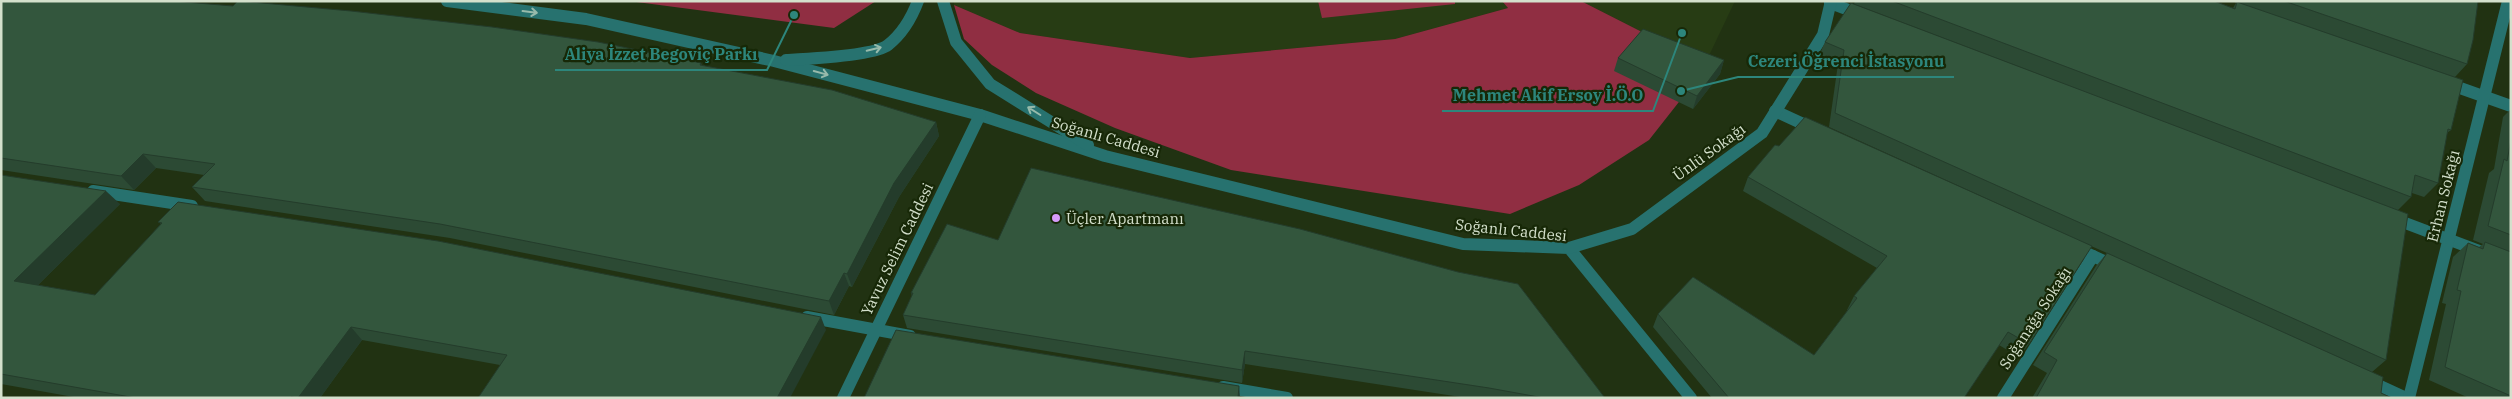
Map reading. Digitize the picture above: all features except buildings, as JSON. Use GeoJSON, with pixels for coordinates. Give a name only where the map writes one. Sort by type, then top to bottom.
{"type":"FeatureCollection","features":[{"type":"Feature","properties":{"kind":"street","name":"Soğanlı Caddesi"},"geometry":{"type":"LineString","coordinates":[[447,1],[586,19],[774,60],[980,115],[1105,156],[1463,244],[1569,248],[1691,398]]}},
{"type":"Feature","properties":{"kind":"street"},"geometry":{"type":"LineString","coordinates":[[774,60],[844,56],[887,46],[912,18],[918,1]]}},
{"type":"Feature","properties":{"kind":"street"},"geometry":{"type":"LineString","coordinates":[[943,1],[956,42],[990,84],[1105,156]]}},
{"type":"Feature","properties":{"kind":"street","name":"Erhan Sokağı"},"geometry":{"type":"LineString","coordinates":[[2407,398],[2450,240],[2508,1]]}},
{"type":"Feature","properties":{"kind":"street"},"geometry":{"type":"LineString","coordinates":[[1831,2],[1876,21]]}},
{"type":"Feature","properties":{"kind":"street","name":"Ünlü Sokağı"},"geometry":{"type":"LineString","coordinates":[[1569,248],[1632,229],[1762,133],[1822,35],[1831,2]]}},
{"type":"Feature","properties":{"kind":"street"},"geometry":{"type":"LineString","coordinates":[[2438,81],[2511,106]]}},
{"type":"Feature","properties":{"kind":"street"},"geometry":{"type":"LineString","coordinates":[[1775,111],[1828,135]]}},
{"type":"Feature","properties":{"kind":"street","name":"Yavuz Selim Caddesi"},"geometry":{"type":"LineString","coordinates":[[843,398],[980,115]]}},
{"type":"Feature","properties":{"kind":"street"},"geometry":{"type":"LineString","coordinates":[[75,188],[203,208]]}},
{"type":"Feature","properties":{"kind":"street"},"geometry":{"type":"LineString","coordinates":[[2385,215],[2511,263]]}},
{"type":"Feature","properties":{"kind":"street"},"geometry":{"type":"LineString","coordinates":[[2058,240],[2129,272]]}},
{"type":"Feature","properties":{"kind":"street","name":"Soğanağa Sokağı"},"geometry":{"type":"LineString","coordinates":[[2003,398],[2093,256]]}},
{"type":"Feature","properties":{"kind":"street"},"geometry":{"type":"LineString","coordinates":[[798,315],[924,339]]}},
{"type":"Feature","properties":{"kind":"street"},"geometry":{"type":"LineString","coordinates":[[2352,374],[2407,398]]}},
{"type":"Feature","properties":{"kind":"street"},"geometry":{"type":"LineString","coordinates":[[1209,385],[1287,398]]}},
{"type":"Feature","properties":{"kind":"shaded area"},"geometry":{"type":"Polygon","coordinates":[[[629,1],[876,1],[834,28],[629,1]]]}},
{"type":"Feature","properties":{"kind":"shaded area"},"geometry":{"type":"Polygon","coordinates":[[[954,1],[1502,1],[1508,8],[1395,39],[1190,58],[1020,33],[954,5],[954,1]]]}},
{"type":"Feature","properties":{"kind":"shaded area"},"geometry":{"type":"Polygon","coordinates":[[[1318,1],[1455,1],[1455,4],[1322,18],[1318,1]]]}},
{"type":"Feature","properties":{"kind":"shaded area"},"geometry":{"type":"Polygon","coordinates":[[[1502,1],[1581,1],[1705,64],[1686,93],[1649,140],[1579,185],[1510,214],[1231,170],[1115,128],[1036,93],[992,65],[964,39],[954,5],[1020,33],[1190,58],[1395,39],[1508,8],[1502,1]]]}},
{"type":"Feature","properties":{"kind":"shaded area"},"geometry":{"type":"Polygon","coordinates":[[[1581,1],[1735,1],[1705,64],[1581,1]]]}},
{"type":"Feature","properties":{"kind":"place","name":"Aliya İzzet Begoviç Parkı"},"geometry":{"type":"Point","coordinates":[794,15]}},
{"type":"Feature","properties":{"kind":"place","name":"Mehmet Akif Ersoy İ.Ö.O"},"geometry":{"type":"Point","coordinates":[1682,33]}},
{"type":"Feature","properties":{"kind":"place","name":"Cezeri Öğrenci İstasyonu"},"geometry":{"type":"Point","coordinates":[1681,91]}},
{"type":"Feature","properties":{"kind":"place","name":"Üçler Apartmanı"},"geometry":{"type":"Point","coordinates":[1056,218]}}]}
